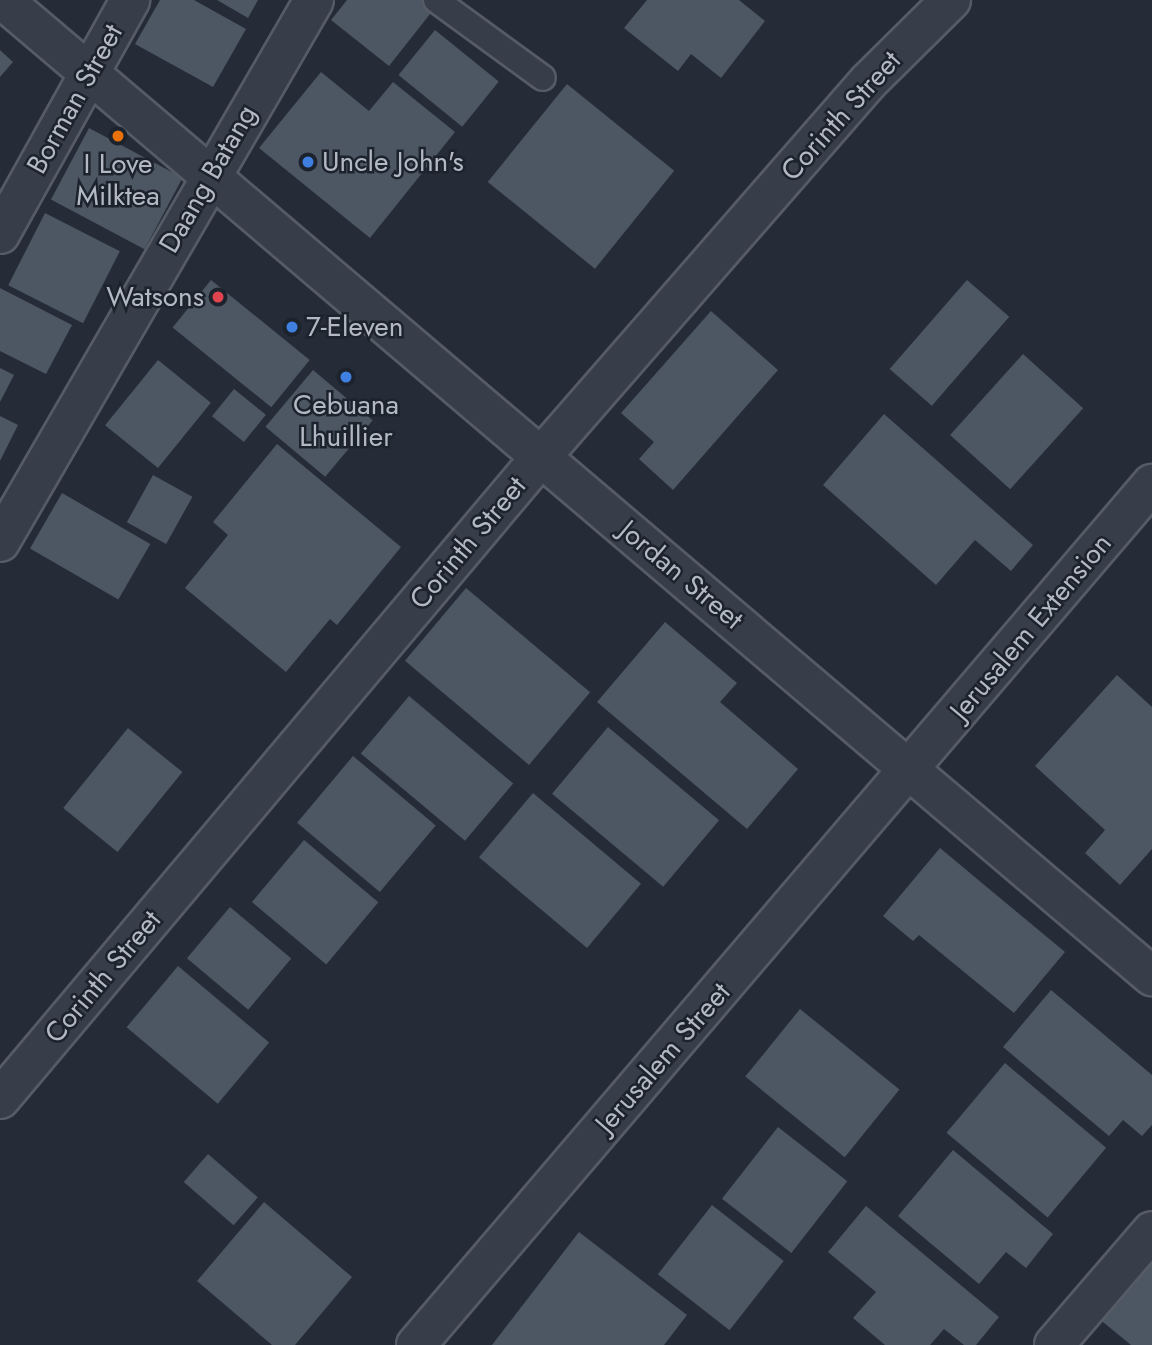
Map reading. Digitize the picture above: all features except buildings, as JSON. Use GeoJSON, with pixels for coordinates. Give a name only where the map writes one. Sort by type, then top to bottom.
{"type":"FeatureCollection","features":[{"type":"Feature","properties":{"kind":"street","name":"Jordan Street"},"geometry":{"type":"LineString","coordinates":[[3,0],[1152,976]]}},
{"type":"Feature","properties":{"kind":"street","name":"Borman Street"},"geometry":{"type":"LineString","coordinates":[[0,234],[130,0]]}},
{"type":"Feature","properties":{"kind":"street","name":"Daang Batang"},"geometry":{"type":"LineString","coordinates":[[0,542],[210,174],[314,0]]}},
{"type":"Feature","properties":{"kind":"street","name":"Corinth Street"},"geometry":{"type":"LineString","coordinates":[[0,1099],[540,458],[934,8]]}},
{"type":"Feature","properties":{"kind":"street","name":"Jerusalem Extension"},"geometry":{"type":"LineString","coordinates":[[911,771],[1152,484]]}},
{"type":"Feature","properties":{"kind":"street","name":"Jerusalem Street"},"geometry":{"type":"LineString","coordinates":[[416,1345],[911,771]]}},
{"type":"Feature","properties":{"kind":"street"},"geometry":{"type":"LineString","coordinates":[[1054,1345],[1152,1231]]}},
{"type":"Feature","properties":{"kind":"lane"},"geometry":{"type":"LineString","coordinates":[[436,0],[543,78]]}},
{"type":"Feature","properties":{"kind":"place","name":"I Love Milktea"},"geometry":{"type":"Point","coordinates":[118,136]}},
{"type":"Feature","properties":{"kind":"place","name":"Uncle John's"},"geometry":{"type":"Point","coordinates":[308,162]}},
{"type":"Feature","properties":{"kind":"place","name":"Watsons"},"geometry":{"type":"Point","coordinates":[218,297]}},
{"type":"Feature","properties":{"kind":"place","name":"7-Eleven"},"geometry":{"type":"Point","coordinates":[292,327]}},
{"type":"Feature","properties":{"kind":"place","name":"Cebuana Lhuillier"},"geometry":{"type":"Point","coordinates":[346,377]}}]}
